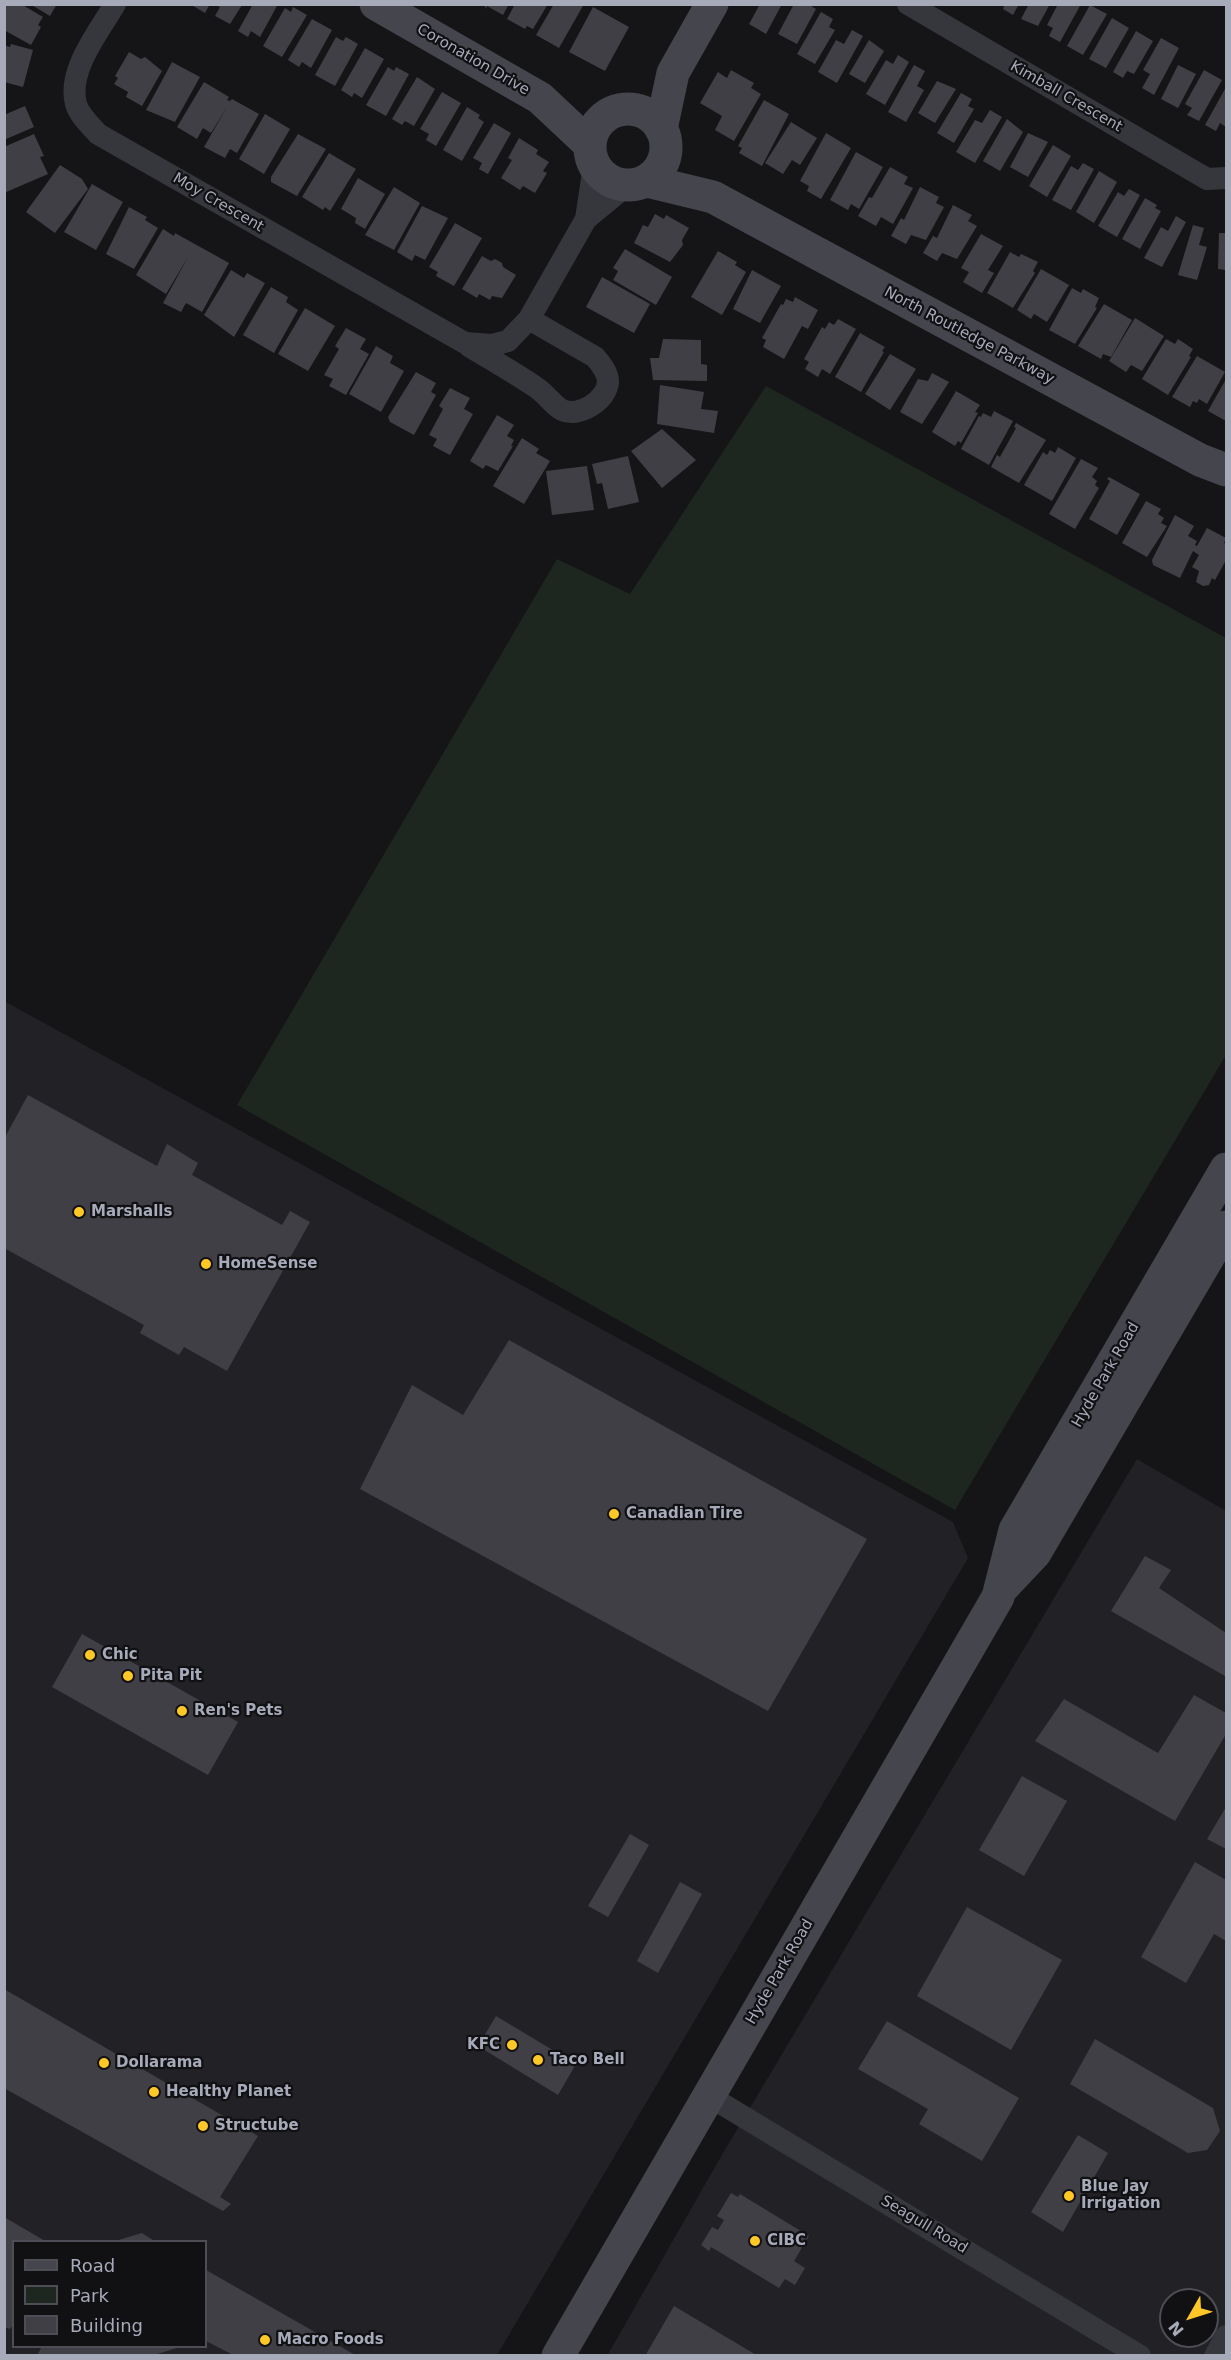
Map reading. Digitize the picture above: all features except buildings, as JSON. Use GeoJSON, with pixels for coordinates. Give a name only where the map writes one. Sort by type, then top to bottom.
{"type":"FeatureCollection","features":[{"type":"Feature","properties":{"kind":"main road","name":"Coronation Drive"},"geometry":{"type":"LineString","coordinates":[[375,4],[540,98],[591,155]]}},
{"type":"Feature","properties":{"kind":"main road"},"geometry":{"type":"LineString","coordinates":[[673,72],[621,110],[596,125],[591,155],[608,180],[636,183],[657,172],[673,72],[712,4]]}},
{"type":"Feature","properties":{"kind":"main road","name":"Coronation Drive"},"geometry":{"type":"LineString","coordinates":[[540,98],[621,110]]}},
{"type":"Feature","properties":{"kind":"main road"},"geometry":{"type":"LineString","coordinates":[[621,110],[654,119],[664,138]]}},
{"type":"Feature","properties":{"kind":"main road","name":"North Routledge Parkway"},"geometry":{"type":"LineString","coordinates":[[664,138],[713,197]]}},
{"type":"Feature","properties":{"kind":"main road","name":"North Routledge Parkway"},"geometry":{"type":"LineString","coordinates":[[636,183],[713,197],[1200,460],[1227,470]]}},
{"type":"Feature","properties":{"kind":"main road","name":"Hyde Park Road"},"geometry":{"type":"LineString","coordinates":[[1002,1588],[1015,1530],[1227,1169]]}},
{"type":"Feature","properties":{"kind":"main road","name":"Hyde Park Road"},"geometry":{"type":"LineString","coordinates":[[558,2355],[1002,1588],[1035,1553],[1227,1227]]}},
{"type":"Feature","properties":{"kind":"street","name":"Moy Crescent"},"geometry":{"type":"LineString","coordinates":[[115,4],[84,59],[74,93],[82,116],[98,134],[465,343],[539,389],[562,410],[576,411],[595,403],[606,390],[607,374],[603,366],[595,357],[529,319]]}},
{"type":"Feature","properties":{"kind":"street","name":"Kimball Crescent"},"geometry":{"type":"LineString","coordinates":[[908,4],[1207,179],[1227,177]]}},
{"type":"Feature","properties":{"kind":"street","name":"Moy Crescent"},"geometry":{"type":"LineString","coordinates":[[586,219],[591,155]]}},
{"type":"Feature","properties":{"kind":"street","name":"Moy Crescent"},"geometry":{"type":"LineString","coordinates":[[465,343],[492,345],[508,341],[529,319],[586,219],[636,183]]}},
{"type":"Feature","properties":{"kind":"street","name":"Seagull Road"},"geometry":{"type":"LineString","coordinates":[[709,2096],[1140,2355]]}},
{"type":"Feature","properties":{"kind":"street"},"geometry":{"type":"LineString","coordinates":[[1215,2355],[1227,2336]]}},
{"type":"Feature","properties":{"kind":"shaded area"},"geometry":{"type":"Polygon","coordinates":[[[4,1001],[953,1522],[968,1558],[497,2355],[5,2355],[4,1001]]]}},
{"type":"Feature","properties":{"kind":"shaded area"},"geometry":{"type":"Polygon","coordinates":[[[1137,1459],[1226,1511],[1226,2355],[607,2356],[723,2153],[1137,1459]]]}},
{"type":"Feature","properties":{"kind":"green space"},"geometry":{"type":"Polygon","coordinates":[[[766,386],[1226,638],[1226,1055],[955,1510],[237,1105],[557,559],[630,594],[766,386]]]}},
{"type":"Feature","properties":{"kind":"place","name":"Marshalls"},"geometry":{"type":"Point","coordinates":[79,1212]}},
{"type":"Feature","properties":{"kind":"place","name":"HomeSense"},"geometry":{"type":"Point","coordinates":[206,1264]}},
{"type":"Feature","properties":{"kind":"place","name":"Canadian Tire"},"geometry":{"type":"Point","coordinates":[614,1514]}},
{"type":"Feature","properties":{"kind":"place","name":"Chic"},"geometry":{"type":"Point","coordinates":[90,1655]}},
{"type":"Feature","properties":{"kind":"place","name":"Pita Pit"},"geometry":{"type":"Point","coordinates":[128,1676]}},
{"type":"Feature","properties":{"kind":"place","name":"Ren's Pets"},"geometry":{"type":"Point","coordinates":[182,1711]}},
{"type":"Feature","properties":{"kind":"place","name":"KFC"},"geometry":{"type":"Point","coordinates":[512,2045]}},
{"type":"Feature","properties":{"kind":"place","name":"Taco Bell"},"geometry":{"type":"Point","coordinates":[538,2060]}},
{"type":"Feature","properties":{"kind":"place","name":"Dollarama"},"geometry":{"type":"Point","coordinates":[104,2063]}},
{"type":"Feature","properties":{"kind":"place","name":"Healthy Planet"},"geometry":{"type":"Point","coordinates":[154,2092]}},
{"type":"Feature","properties":{"kind":"place","name":"Structube"},"geometry":{"type":"Point","coordinates":[203,2126]}},
{"type":"Feature","properties":{"kind":"place","name":"Blue Jay Irrigation"},"geometry":{"type":"Point","coordinates":[1069,2196]}},
{"type":"Feature","properties":{"kind":"place","name":"CIBC"},"geometry":{"type":"Point","coordinates":[755,2241]}},
{"type":"Feature","properties":{"kind":"place","name":"Macro Foods"},"geometry":{"type":"Point","coordinates":[265,2340]}}]}
